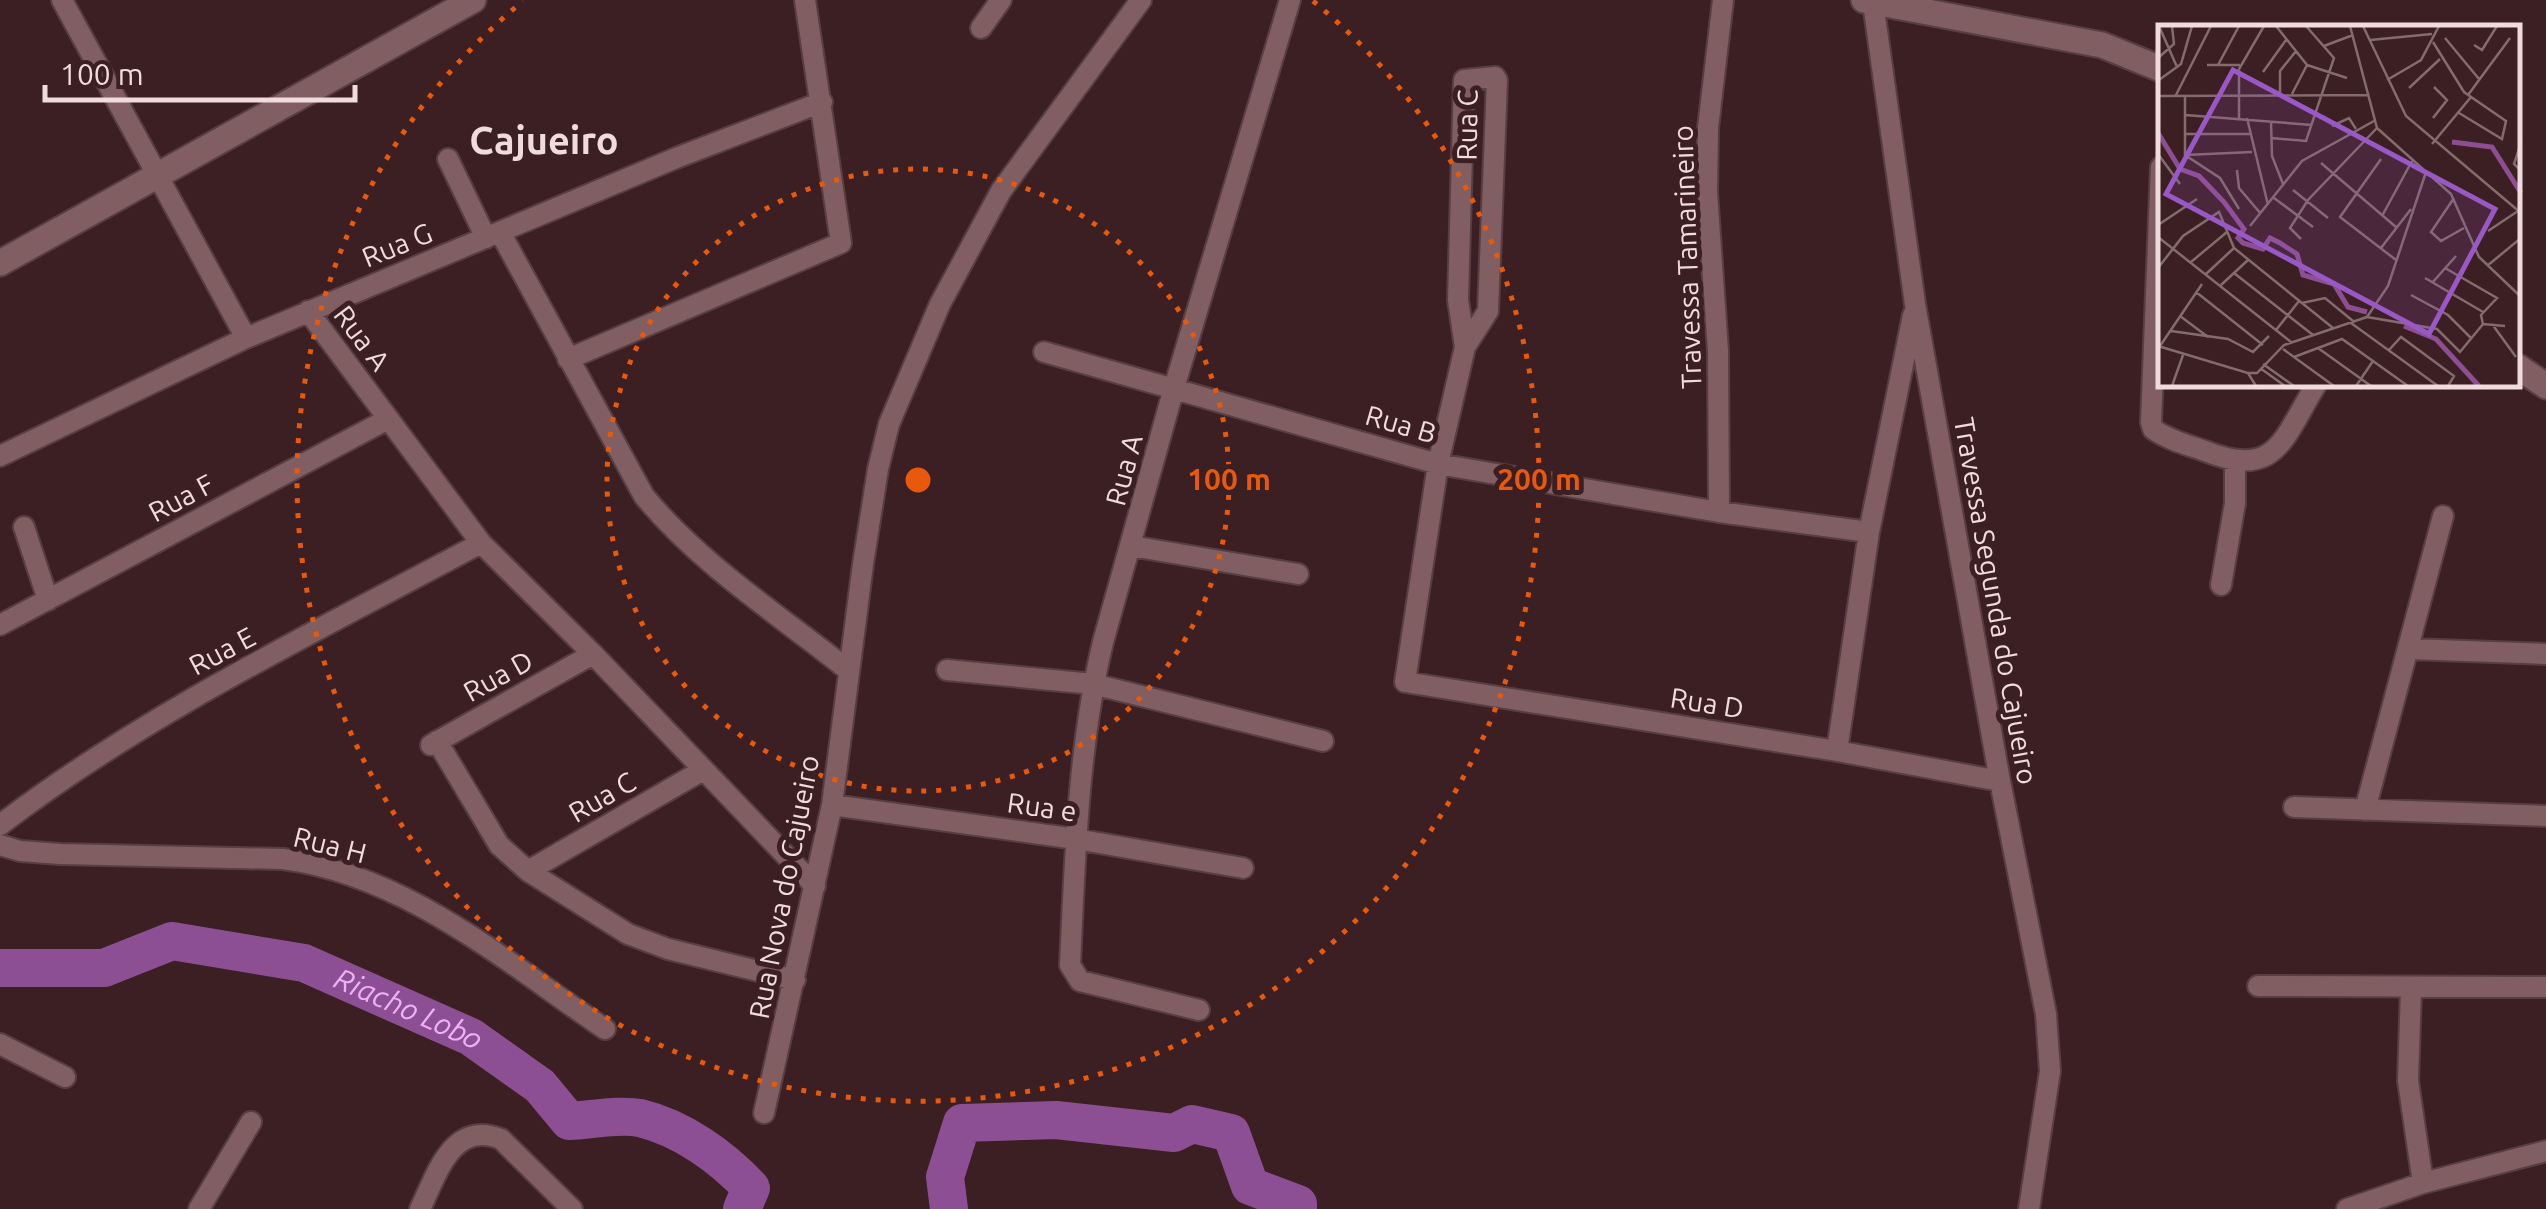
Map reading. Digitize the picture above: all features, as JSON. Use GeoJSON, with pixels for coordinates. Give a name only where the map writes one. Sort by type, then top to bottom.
{"type":"FeatureCollection","features":[{"type":"Feature","properties":{"kind":"street"},"geometry":{"type":"LineString","coordinates":[[62,0],[246,338]]}},
{"type":"Feature","properties":{"kind":"street"},"geometry":{"type":"LineString","coordinates":[[568,359],[841,243],[805,0]]}},
{"type":"Feature","properties":{"kind":"street"},"geometry":{"type":"LineString","coordinates":[[981,28],[1001,0]]}},
{"type":"Feature","properties":{"kind":"street","name":"Rua Nova do Cajueiro"},"geometry":{"type":"LineString","coordinates":[[764,1113],[832,804],[878,469],[889,424],[933,321],[1001,191],[1141,0]]}},
{"type":"Feature","properties":{"kind":"street","name":"Rua A"},"geometry":{"type":"LineString","coordinates":[[1199,1010],[1080,981],[1070,965],[1076,839],[1093,684],[1174,388],[1290,0]]}},
{"type":"Feature","properties":{"kind":"street","name":"Travessa Tamarineiro"},"geometry":{"type":"LineString","coordinates":[[1720,512],[1718,351],[1707,192],[1708,128],[1723,0]]}},
{"type":"Feature","properties":{"kind":"street"},"geometry":{"type":"LineString","coordinates":[[1869,1],[1954,9],[2102,45],[2158,68]]}},
{"type":"Feature","properties":{"kind":"street","name":"Travessa Segunda do Cajueiro"},"geometry":{"type":"LineString","coordinates":[[1869,1],[1915,304],[2046,1014],[2050,1057],[2029,1209]]}},
{"type":"Feature","properties":{"kind":"street"},"geometry":{"type":"LineString","coordinates":[[0,263],[466,2]]}},
{"type":"Feature","properties":{"kind":"street","name":"Rua C"},"geometry":{"type":"LineString","coordinates":[[1404,682],[1438,464],[1465,347],[1488,310],[1495,77],[1464,80],[1458,308],[1465,347]]}},
{"type":"Feature","properties":{"kind":"street","name":"Rua G"},"geometry":{"type":"LineString","coordinates":[[0,456],[246,338],[676,158],[822,102]]}},
{"type":"Feature","properties":{"kind":"street"},"geometry":{"type":"LineString","coordinates":[[448,159],[568,359],[644,496],[668,526],[848,670]]}},
{"type":"Feature","properties":{"kind":"street"},"geometry":{"type":"LineString","coordinates":[[1460,225],[1492,228]]}},
{"type":"Feature","properties":{"kind":"street"},"geometry":{"type":"LineString","coordinates":[[2158,237],[2150,422],[2159,433],[2235,462],[2258,461],[2269,455],[2314,388]]}},
{"type":"Feature","properties":{"kind":"street"},"geometry":{"type":"LineString","coordinates":[[1837,751],[1869,532],[1915,304]]}},
{"type":"Feature","properties":{"kind":"street","name":"Rua A"},"geometry":{"type":"LineString","coordinates":[[308,312],[481,543],[814,886]]}},
{"type":"Feature","properties":{"kind":"street","name":"Rua B"},"geometry":{"type":"LineString","coordinates":[[1044,352],[1438,464],[1720,512],[1869,532]]}},
{"type":"Feature","properties":{"kind":"street"},"geometry":{"type":"LineString","coordinates":[[2521,369],[2546,386]]}},
{"type":"Feature","properties":{"kind":"street","name":"Rua F"},"geometry":{"type":"LineString","coordinates":[[0,625],[388,420]]}},
{"type":"Feature","properties":{"kind":"street"},"geometry":{"type":"LineString","coordinates":[[2221,585],[2235,503],[2235,462]]}},
{"type":"Feature","properties":{"kind":"street"},"geometry":{"type":"LineString","coordinates":[[2365,810],[2443,516]]}},
{"type":"Feature","properties":{"kind":"street"},"geometry":{"type":"LineString","coordinates":[[24,527],[48,600]]}},
{"type":"Feature","properties":{"kind":"street","name":"Rua E"},"geometry":{"type":"LineString","coordinates":[[0,825],[94,758],[186,701],[481,543]]}},
{"type":"Feature","properties":{"kind":"street"},"geometry":{"type":"LineString","coordinates":[[1131,546],[1298,574]]}},
{"type":"Feature","properties":{"kind":"street"},"geometry":{"type":"LineString","coordinates":[[2410,649],[2546,654]]}},
{"type":"Feature","properties":{"kind":"street","name":"Rua D"},"geometry":{"type":"LineString","coordinates":[[528,871],[499,845],[434,743],[592,654]]}},
{"type":"Feature","properties":{"kind":"street"},"geometry":{"type":"LineString","coordinates":[[947,670],[1093,684],[1323,741]]}},
{"type":"Feature","properties":{"kind":"street","name":"Rua D"},"geometry":{"type":"LineString","coordinates":[[1404,682],[2000,780]]}},
{"type":"Feature","properties":{"kind":"street","name":"Rua C"},"geometry":{"type":"LineString","coordinates":[[528,871],[703,770]]}},
{"type":"Feature","properties":{"kind":"street","name":"Rua e"},"geometry":{"type":"LineString","coordinates":[[832,804],[1244,868]]}},
{"type":"Feature","properties":{"kind":"street"},"geometry":{"type":"LineString","coordinates":[[2294,807],[2546,816]]}},
{"type":"Feature","properties":{"kind":"street","name":"Rua H"},"geometry":{"type":"LineString","coordinates":[[0,845],[60,854],[283,859],[345,872],[429,910],[605,1029]]}},
{"type":"Feature","properties":{"kind":"street"},"geometry":{"type":"LineString","coordinates":[[528,871],[628,934],[668,949],[795,980]]}},
{"type":"Feature","properties":{"kind":"street"},"geometry":{"type":"LineString","coordinates":[[2258,986],[2546,987]]}},
{"type":"Feature","properties":{"kind":"street"},"geometry":{"type":"LineString","coordinates":[[2411,989],[2409,1102],[2423,1184]]}},
{"type":"Feature","properties":{"kind":"street"},"geometry":{"type":"LineString","coordinates":[[0,1044],[66,1077]]}},
{"type":"Feature","properties":{"kind":"street"},"geometry":{"type":"LineString","coordinates":[[199,1209],[250,1122]]}},
{"type":"Feature","properties":{"kind":"street"},"geometry":{"type":"LineString","coordinates":[[420,1209],[450,1148],[472,1134],[501,1139],[572,1209]]}},
{"type":"Feature","properties":{"kind":"street"},"geometry":{"type":"LineString","coordinates":[[2348,1209],[2546,1151]]}},
{"type":"Feature","properties":{"kind":"waterway","name":"Riacho Lobo"},"geometry":{"type":"LineString","coordinates":[[0,968],[104,968],[172,941],[304,963],[471,1037],[540,1086],[569,1121],[640,1118],[686,1136],[751,1188],[742,1209]]}},
{"type":"Feature","properties":{"kind":"waterway","name":"Riacho Lobo"},"geometry":{"type":"LineString","coordinates":[[949,1209],[945,1177],[962,1123],[1056,1120],[1174,1133],[1192,1124],[1231,1133],[1250,1186],[1298,1204],[1298,1209]]}},
{"type":"Feature","properties":{"kind":"district","name":"Cajueiro"},"geometry":{"type":"Point","coordinates":[544,141]}}]}
